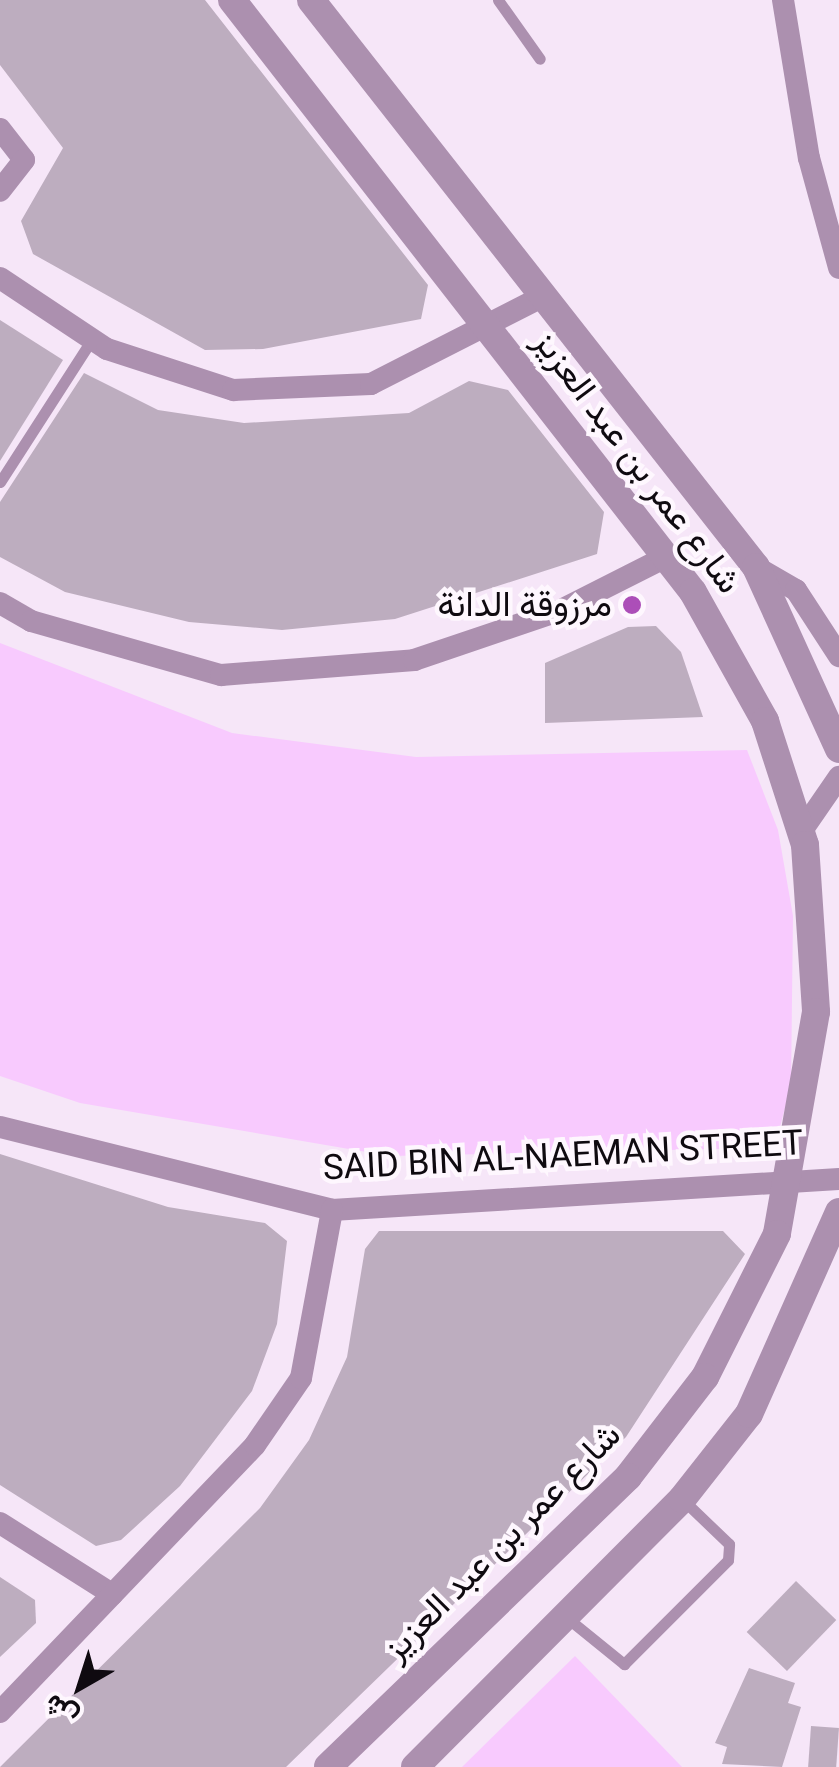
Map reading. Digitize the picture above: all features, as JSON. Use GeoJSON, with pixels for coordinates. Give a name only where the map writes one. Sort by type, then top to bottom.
{"type":"FeatureCollection","features":[{"type":"Feature","properties":{"kind":"street","name":"شارع عمر بن عبد العزيز"},"geometry":{"type":"LineString","coordinates":[[232,0],[666,558],[765,721],[800,832],[816,1012],[777,1234],[704,1377],[628,1477],[328,1767]]}},
{"type":"Feature","properties":{"kind":"street"},"geometry":{"type":"LineString","coordinates":[[311,0],[756,567],[839,749]]}},
{"type":"Feature","properties":{"kind":"street"},"geometry":{"type":"LineString","coordinates":[[784,0],[808,158],[839,268]]}},
{"type":"Feature","properties":{"kind":"street"},"geometry":{"type":"LineString","coordinates":[[0,129],[24,160],[0,191]]}},
{"type":"Feature","properties":{"kind":"street"},"geometry":{"type":"LineString","coordinates":[[0,278],[92,339],[234,390],[371,384],[544,296]]}},
{"type":"Feature","properties":{"kind":"street"},"geometry":{"type":"LineString","coordinates":[[0,603],[31,622],[221,675],[414,660],[559,611],[666,558]]}},
{"type":"Feature","properties":{"kind":"street"},"geometry":{"type":"LineString","coordinates":[[756,567],[796,590],[839,656]]}},
{"type":"Feature","properties":{"kind":"street"},"geometry":{"type":"LineString","coordinates":[[800,832],[839,777]]}},
{"type":"Feature","properties":{"kind":"street","name":"SAID BIN AL-NAEMAN STREET"},"geometry":{"type":"LineString","coordinates":[[0,1127],[332,1210],[790,1177],[839,1179]]}},
{"type":"Feature","properties":{"kind":"street"},"geometry":{"type":"LineString","coordinates":[[0,1712],[255,1446],[301,1378],[332,1210]]}},
{"type":"Feature","properties":{"kind":"street"},"geometry":{"type":"LineString","coordinates":[[415,1767],[682,1499],[749,1414],[839,1212]]}},
{"type":"Feature","properties":{"kind":"street"},"geometry":{"type":"LineString","coordinates":[[0,1523],[112,1594]]}},
{"type":"Feature","properties":{"kind":"lane"},"geometry":{"type":"LineString","coordinates":[[498,0],[540,59]]}},
{"type":"Feature","properties":{"kind":"lane"},"geometry":{"type":"LineString","coordinates":[[0,482],[92,339]]}},
{"type":"Feature","properties":{"kind":"lane"},"geometry":{"type":"LineString","coordinates":[[566,1617],[624,1664],[728,1560],[729,1544],[682,1499]]}},
{"type":"Feature","properties":{"kind":"shaded area"},"geometry":{"type":"Polygon","coordinates":[[[0,643],[232,733],[416,757],[747,750],[778,830],[793,916],[791,1085],[780,1127],[761,1148],[390,1156],[80,1103],[0,1076],[0,643]]]}},
{"type":"Feature","properties":{"kind":"shaded area"},"geometry":{"type":"Polygon","coordinates":[[[575,1656],[682,1767],[462,1767],[575,1656]]]}},
{"type":"Feature","properties":{"kind":"building"},"geometry":{"type":"Polygon","coordinates":[[[0,0],[205,0],[428,285],[421,319],[263,349],[205,350],[33,254],[21,221],[63,148],[0,65],[0,0]]]}},
{"type":"Feature","properties":{"kind":"building"},"geometry":{"type":"Polygon","coordinates":[[[0,320],[63,360],[0,461],[0,320]]]}},
{"type":"Feature","properties":{"kind":"building"},"geometry":{"type":"Polygon","coordinates":[[[84,373],[158,410],[244,423],[409,413],[469,381],[508,390],[604,512],[597,554],[395,619],[282,630],[189,622],[65,592],[0,557],[0,502],[84,373]]]}},
{"type":"Feature","properties":{"kind":"building"},"geometry":{"type":"Polygon","coordinates":[[[656,626],[681,652],[703,717],[545,723],[545,663],[628,627],[656,626]]]}},
{"type":"Feature","properties":{"kind":"building"},"geometry":{"type":"Polygon","coordinates":[[[0,1154],[168,1207],[265,1223],[287,1241],[277,1324],[252,1391],[180,1486],[121,1540],[96,1546],[0,1485],[0,1154]]]}},
{"type":"Feature","properties":{"kind":"building"},"geometry":{"type":"Polygon","coordinates":[[[379,1231],[723,1231],[745,1254],[626,1437],[286,1767],[0,1767],[260,1508],[309,1440],[347,1357],[365,1249],[379,1231]]]}},
{"type":"Feature","properties":{"kind":"building"},"geometry":{"type":"Polygon","coordinates":[[[0,1577],[35,1600],[36,1623],[0,1657],[0,1577]]]}},
{"type":"Feature","properties":{"kind":"building"},"geometry":{"type":"Polygon","coordinates":[[[796,1581],[836,1620],[787,1671],[747,1632],[796,1581]]]}},
{"type":"Feature","properties":{"kind":"building"},"geometry":{"type":"Polygon","coordinates":[[[749,1668],[795,1683],[788,1703],[801,1707],[782,1767],[722,1764],[727,1747],[715,1743],[749,1668]]]}},
{"type":"Feature","properties":{"kind":"building"},"geometry":{"type":"Polygon","coordinates":[[[811,1726],[839,1728],[836,1767],[808,1767],[811,1726]]]}},
{"type":"Feature","properties":{"kind":"place","name":"مرزوقة الدانة"},"geometry":{"type":"Point","coordinates":[632,605]}}]}
